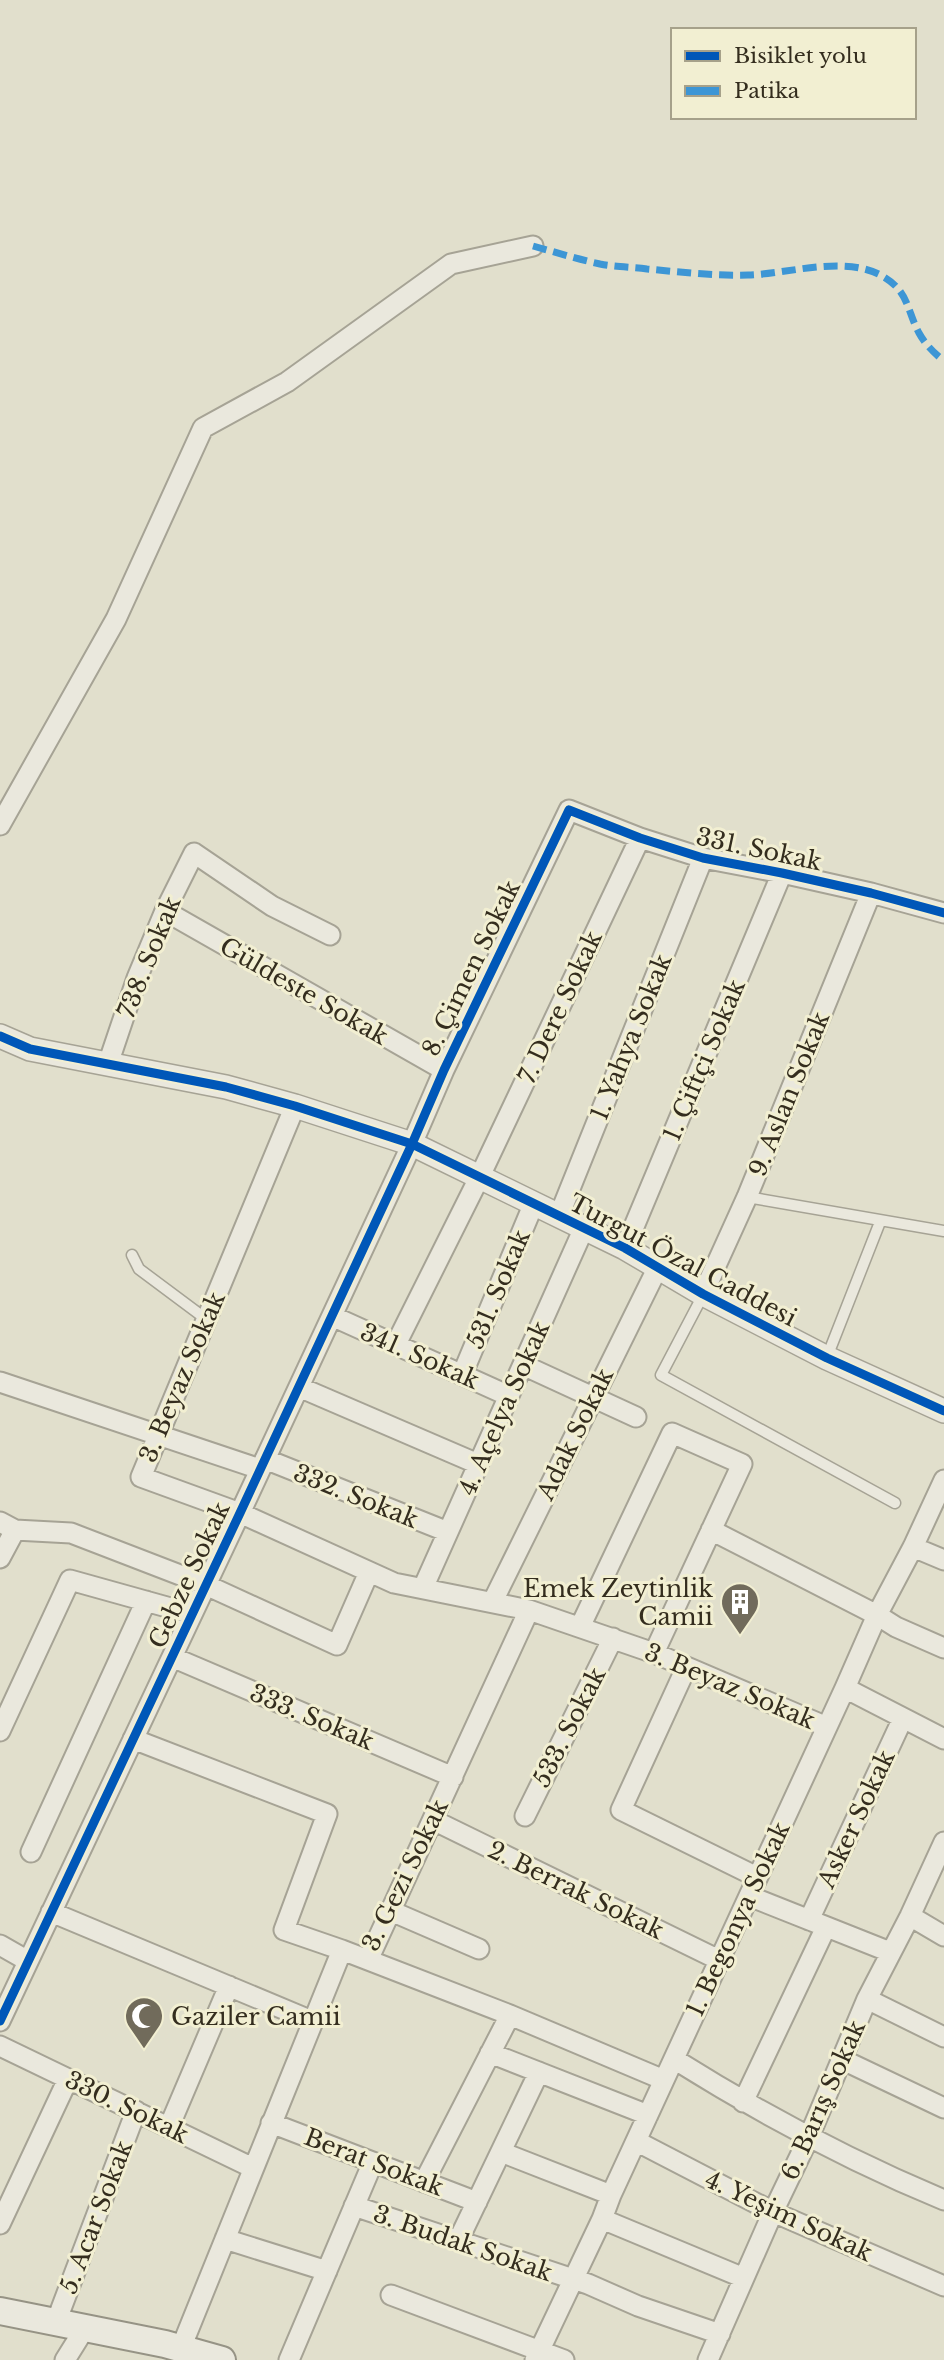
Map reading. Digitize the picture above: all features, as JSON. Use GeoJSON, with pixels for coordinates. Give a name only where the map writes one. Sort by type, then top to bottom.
{"type":"FeatureCollection","features":[{"type":"Feature","properties":{"kind":"main road"},"geometry":{"type":"LineString","coordinates":[[0,2311],[85,2328],[167,2351],[222,2360]]}},
{"type":"Feature","properties":{"kind":"street"},"geometry":{"type":"LineString","coordinates":[[0,825],[116,619],[203,428],[287,383],[451,264],[533,246]]}},
{"type":"Feature","properties":{"kind":"street","name":"331. Sokak"},"geometry":{"type":"LineString","coordinates":[[569,810],[640,838],[703,858],[871,893],[944,914]]}},
{"type":"Feature","properties":{"kind":"street","name":"8. Çimen Sokak"},"geometry":{"type":"LineString","coordinates":[[412,1144],[444,1070],[569,810]]}},
{"type":"Feature","properties":{"kind":"street","name":"7. Dere Sokak"},"geometry":{"type":"LineString","coordinates":[[396,1344],[480,1177],[640,838]]}},
{"type":"Feature","properties":{"kind":"street","name":"738. Sokak"},"geometry":{"type":"LineString","coordinates":[[108,1064],[137,978],[165,911],[194,853],[272,906],[330,935]]}},
{"type":"Feature","properties":{"kind":"street","name":"1. Yahya Sokak"},"geometry":{"type":"LineString","coordinates":[[559,1216],[703,858]]}},
{"type":"Feature","properties":{"kind":"street","name":"1. Çiftçi Sokak"},"geometry":{"type":"LineString","coordinates":[[625,1248],[782,873]]}},
{"type":"Feature","properties":{"kind":"street","name":"9. Aslan Sokak"},"geometry":{"type":"LineString","coordinates":[[703,1294],[747,1198],[871,893]]}},
{"type":"Feature","properties":{"kind":"street","name":"Güldeste Sokak"},"geometry":{"type":"LineString","coordinates":[[165,911],[444,1070]]}},
{"type":"Feature","properties":{"kind":"street","name":"Turgut Özal Caddesi"},"geometry":{"type":"LineString","coordinates":[[0,1035],[30,1049],[226,1087],[412,1144],[625,1248],[703,1294],[827,1358],[944,1411]]}},
{"type":"Feature","properties":{"kind":"street","name":"3. Beyaz Sokak"},"geometry":{"type":"LineString","coordinates":[[295,1106],[141,1477],[240,1513],[394,1583],[529,1610],[654,1653],[827,1727]]}},
{"type":"Feature","properties":{"kind":"street","name":"Gebze Sokak"},"geometry":{"type":"LineString","coordinates":[[0,2021],[412,1144]]}},
{"type":"Feature","properties":{"kind":"street","name":"531. Sokak"},"geometry":{"type":"LineString","coordinates":[[462,1374],[534,1203]]}},
{"type":"Feature","properties":{"kind":"street","name":"4. Açelya Sokak"},"geometry":{"type":"LineString","coordinates":[[423,1588],[584,1228]]}},
{"type":"Feature","properties":{"kind":"street","name":"Adak Sokak"},"geometry":{"type":"LineString","coordinates":[[492,1601],[658,1267]]}},
{"type":"Feature","properties":{"kind":"street","name":"341. Sokak"},"geometry":{"type":"LineString","coordinates":[[332,1315],[509,1396]]}},
{"type":"Feature","properties":{"kind":"street"},"geometry":{"type":"LineString","coordinates":[[523,1366],[636,1417]]}},
{"type":"Feature","properties":{"kind":"street","name":"332. Sokak"},"geometry":{"type":"LineString","coordinates":[[0,1382],[158,1436],[262,1464],[448,1532]]}},
{"type":"Feature","properties":{"kind":"street"},"geometry":{"type":"LineString","coordinates":[[299,1387],[478,1464]]}},
{"type":"Feature","properties":{"kind":"street"},"geometry":{"type":"LineString","coordinates":[[580,1627],[672,1433],[742,1464],[654,1653]]}},
{"type":"Feature","properties":{"kind":"street","name":"1. Begonya Sokak"},"geometry":{"type":"LineString","coordinates":[[537,2356],[877,1615],[944,1480]]}},
{"type":"Feature","properties":{"kind":"street"},"geometry":{"type":"LineString","coordinates":[[0,1558],[8,1526],[71,1533],[206,1585],[337,1645],[369,1572]]}},
{"type":"Feature","properties":{"kind":"street"},"geometry":{"type":"LineString","coordinates":[[711,1530],[877,1615],[895,1627],[944,1648]]}},
{"type":"Feature","properties":{"kind":"street"},"geometry":{"type":"LineString","coordinates":[[913,1547],[944,1560]]}},
{"type":"Feature","properties":{"kind":"street"},"geometry":{"type":"LineString","coordinates":[[0,1731],[70,1580],[192,1614]]}},
{"type":"Feature","properties":{"kind":"street"},"geometry":{"type":"LineString","coordinates":[[31,1852],[146,1601]]}},
{"type":"Feature","properties":{"kind":"street","name":"3. Gezi Sokak"},"geometry":{"type":"LineString","coordinates":[[167,2351],[225,2239],[342,1950],[368,1959],[529,1610]]}},
{"type":"Feature","properties":{"kind":"street","name":"533. Sokak"},"geometry":{"type":"LineString","coordinates":[[525,1816],[613,1639]]}},
{"type":"Feature","properties":{"kind":"street","name":"333. Sokak"},"geometry":{"type":"LineString","coordinates":[[172,1657],[453,1777]]}},
{"type":"Feature","properties":{"kind":"street"},"geometry":{"type":"LineString","coordinates":[[686,1668],[621,1810],[758,1877]]}},
{"type":"Feature","properties":{"kind":"street"},"geometry":{"type":"LineString","coordinates":[[845,1688],[944,1739]]}},
{"type":"Feature","properties":{"kind":"street","name":"Asker Sokak"},"geometry":{"type":"LineString","coordinates":[[743,2102],[903,1718]]}},
{"type":"Feature","properties":{"kind":"street"},"geometry":{"type":"LineString","coordinates":[[133,1739],[327,1814],[284,1930],[342,1950]]}},
{"type":"Feature","properties":{"kind":"street","name":"2. Berrak Sokak"},"geometry":{"type":"LineString","coordinates":[[433,1820],[719,1960]]}},
{"type":"Feature","properties":{"kind":"street","name":"6. Barış Sokak"},"geometry":{"type":"LineString","coordinates":[[708,2360],[809,2137],[867,1999],[944,1843]]}},
{"type":"Feature","properties":{"kind":"street"},"geometry":{"type":"LineString","coordinates":[[749,1896],[890,1952]]}},
{"type":"Feature","properties":{"kind":"street"},"geometry":{"type":"LineString","coordinates":[[391,1911],[479,1949]]}},
{"type":"Feature","properties":{"kind":"street"},"geometry":{"type":"LineString","coordinates":[[51,1912],[312,2021]]}},
{"type":"Feature","properties":{"kind":"street"},"geometry":{"type":"LineString","coordinates":[[910,1916],[944,1936]]}},
{"type":"Feature","properties":{"kind":"street"},"geometry":{"type":"LineString","coordinates":[[0,1945],[28,1961]]}},
{"type":"Feature","properties":{"kind":"street"},"geometry":{"type":"LineString","coordinates":[[368,1959],[664,2080]]}},
{"type":"Feature","properties":{"kind":"street","name":"5. Acar Sokak"},"geometry":{"type":"LineString","coordinates":[[169,2127],[229,1986]]}},
{"type":"Feature","properties":{"kind":"street"},"geometry":{"type":"LineString","coordinates":[[867,1999],[944,2037]]}},
{"type":"Feature","properties":{"kind":"street"},"geometry":{"type":"LineString","coordinates":[[424,2182],[510,2015]]}},
{"type":"Feature","properties":{"kind":"street","name":"330. Sokak"},"geometry":{"type":"LineString","coordinates":[[0,2046],[253,2168]]}},
{"type":"Feature","properties":{"kind":"street"},"geometry":{"type":"LineString","coordinates":[[490,2053],[648,2115]]}},
{"type":"Feature","properties":{"kind":"street"},"geometry":{"type":"LineString","coordinates":[[674,2059],[743,2102],[809,2137],[944,2200]]}},
{"type":"Feature","properties":{"kind":"street"},"geometry":{"type":"LineString","coordinates":[[841,2059],[944,2108]]}},
{"type":"Feature","properties":{"kind":"street"},"geometry":{"type":"LineString","coordinates":[[458,2241],[539,2072]]}},
{"type":"Feature","properties":{"kind":"street"},"geometry":{"type":"LineString","coordinates":[[0,2224],[68,2079]]}},
{"type":"Feature","properties":{"kind":"street","name":"5. Acar Sokak"},"geometry":{"type":"LineString","coordinates":[[56,2322],[135,2111]]}},
{"type":"Feature","properties":{"kind":"street","name":"Berat Sokak"},"geometry":{"type":"LineString","coordinates":[[271,2123],[477,2202]]}},
{"type":"Feature","properties":{"kind":"street","name":"4. Yeşim Sokak"},"geometry":{"type":"LineString","coordinates":[[636,2141],[773,2212],[944,2286]]}},
{"type":"Feature","properties":{"kind":"street"},"geometry":{"type":"LineString","coordinates":[[501,2151],[611,2195]]}},
{"type":"Feature","properties":{"kind":"street"},"geometry":{"type":"LineString","coordinates":[[289,2360],[373,2162]]}},
{"type":"Feature","properties":{"kind":"street","name":"3. Budak Sokak"},"geometry":{"type":"LineString","coordinates":[[354,2206],[572,2280],[720,2334]]}},
{"type":"Feature","properties":{"kind":"street"},"geometry":{"type":"LineString","coordinates":[[602,2219],[744,2277]]}},
{"type":"Feature","properties":{"kind":"street"},"geometry":{"type":"LineString","coordinates":[[225,2239],[327,2271]]}},
{"type":"Feature","properties":{"kind":"street"},"geometry":{"type":"LineString","coordinates":[[391,2295],[537,2356],[564,2360]]}},
{"type":"Feature","properties":{"kind":"street"},"geometry":{"type":"LineString","coordinates":[[65,2360],[85,2328]]}},
{"type":"Feature","properties":{"kind":"lane"},"geometry":{"type":"LineString","coordinates":[[747,1198],[944,1231]]}},
{"type":"Feature","properties":{"kind":"lane"},"geometry":{"type":"LineString","coordinates":[[827,1358],[880,1222]]}},
{"type":"Feature","properties":{"kind":"lane"},"geometry":{"type":"LineString","coordinates":[[132,1255],[139,1269],[206,1319]]}},
{"type":"Feature","properties":{"kind":"lane"},"geometry":{"type":"LineString","coordinates":[[703,1294],[661,1375],[895,1503]]}},
{"type":"Feature","properties":{"kind":"marked path"},"geometry":{"type":"LineString","coordinates":[[533,246],[606,265],[697,274],[748,275],[835,266],[869,270],[884,277],[898,289],[921,337],[944,361]]}},
{"type":"Feature","properties":{"kind":"cycle path"},"geometry":{"type":"LineString","coordinates":[[0,2021],[240,1513],[444,1070],[569,810],[640,838],[703,858],[871,893],[944,913]]}},
{"type":"Feature","properties":{"kind":"cycle path"},"geometry":{"type":"LineString","coordinates":[[0,1036],[30,1049],[226,1087],[412,1144],[625,1248],[703,1294],[827,1358],[944,1411]]}},
{"type":"Feature","properties":{"kind":"place","name":"Emek Zeytinlik Camii"},"geometry":{"type":"Point","coordinates":[740,1636]}},
{"type":"Feature","properties":{"kind":"place","name":"Gaziler Camii"},"geometry":{"type":"Point","coordinates":[144,2050]}}]}
